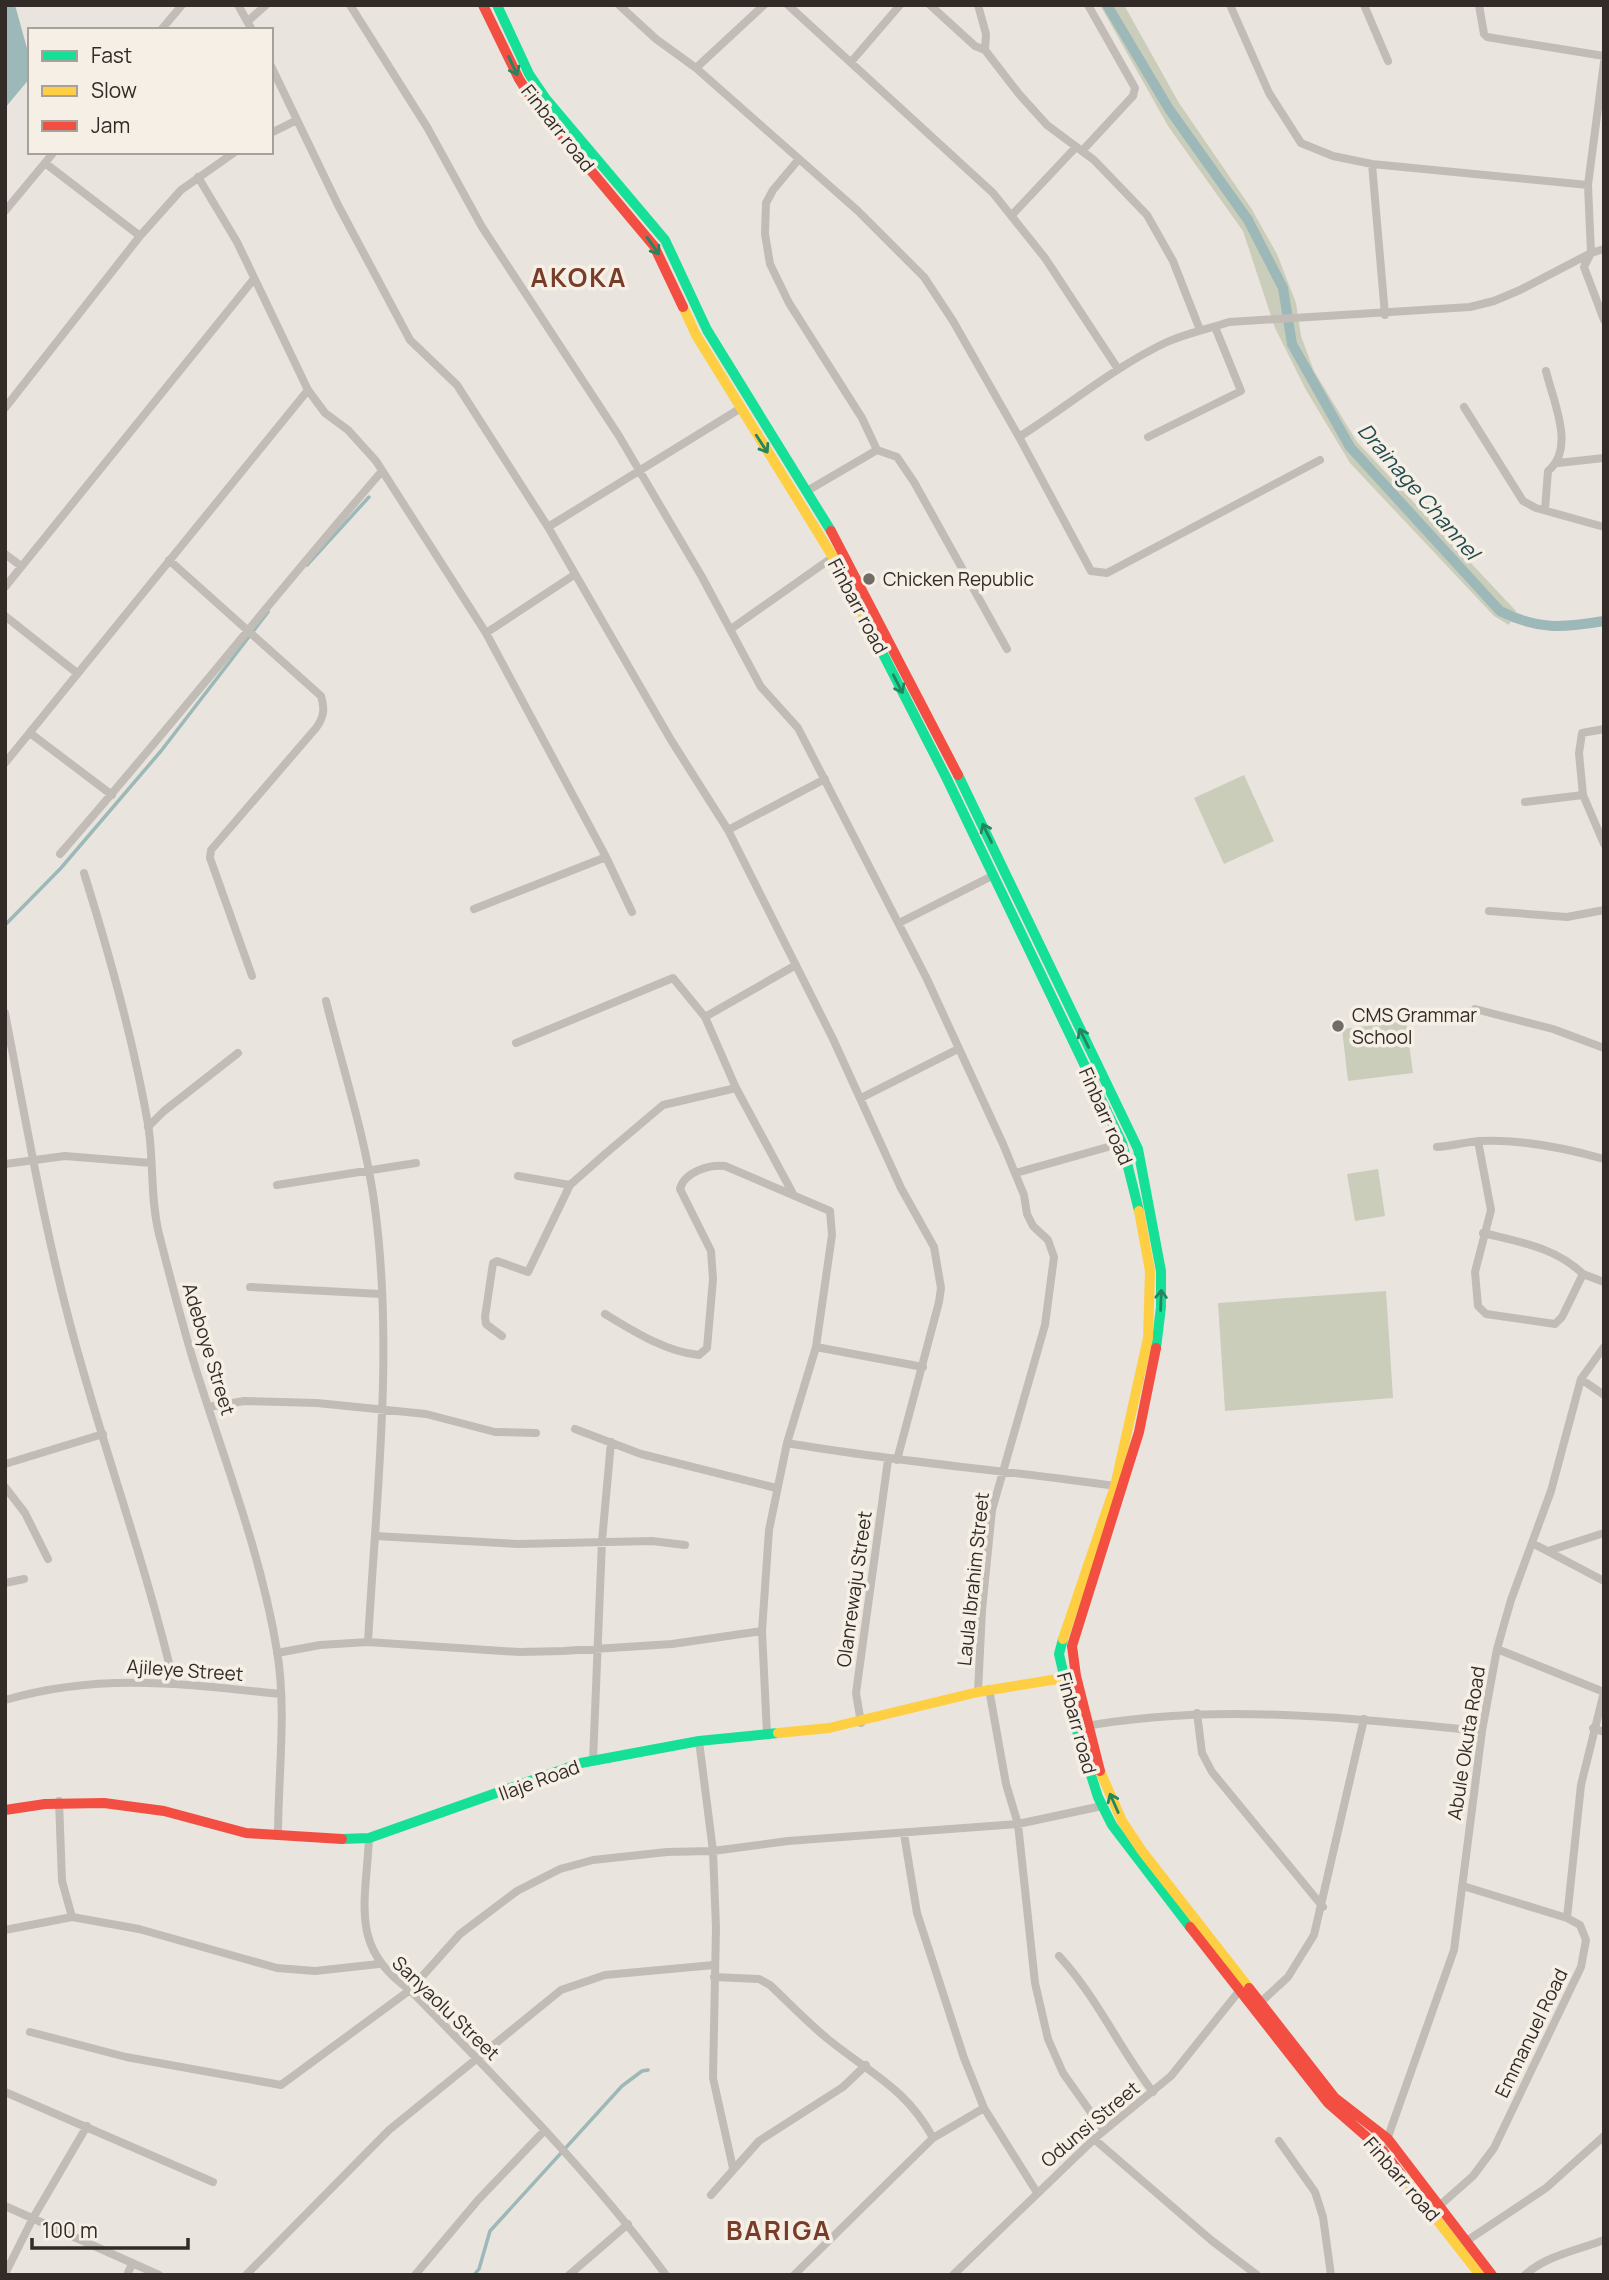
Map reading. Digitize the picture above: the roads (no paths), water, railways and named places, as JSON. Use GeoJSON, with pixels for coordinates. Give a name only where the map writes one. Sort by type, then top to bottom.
{"type":"FeatureCollection","features":[{"type":"Feature","properties":{"kind":"main road","name":"Finbarr road"},"geometry":{"type":"LineString","coordinates":[[483,5],[519,79],[536,105],[654,246],[696,335],[878,629],[1122,1143],[1136,1194],[1149,1282],[1148,1338],[1115,1486],[1061,1640],[1063,1678],[1076,1728],[1102,1806],[1134,1856],[1328,2103],[1383,2151],[1480,2275]]}},
{"type":"Feature","properties":{"kind":"main road","name":"Finbarr road"},"geometry":{"type":"LineString","coordinates":[[497,5],[529,74],[546,99],[664,240],[677,260],[707,330],[807,491],[1005,868],[1138,1149],[1149,1192],[1161,1271],[1152,1376],[1122,1490],[1072,1646],[1076,1676],[1097,1763],[1122,1821],[1142,1851],[1262,2001],[1335,2098],[1388,2139],[1492,2275]]}},
{"type":"Feature","properties":{"kind":"main road","name":"Ilaje Road"},"geometry":{"type":"LineString","coordinates":[[5,1810],[82,1800],[164,1811],[244,1833],[369,1838],[497,1795],[547,1774],[593,1761],[699,1741],[861,1723],[984,1690],[1076,1676]]}},
{"type":"Feature","properties":{"kind":"street"},"geometry":{"type":"LineString","coordinates":[[163,28],[182,5]]}},
{"type":"Feature","properties":{"kind":"street"},"geometry":{"type":"LineString","coordinates":[[239,5],[251,28]]}},
{"type":"Feature","properties":{"kind":"street"},"geometry":{"type":"LineString","coordinates":[[248,21],[266,5]]}},
{"type":"Feature","properties":{"kind":"street","name":"Laula Ibrahim Street"},"geometry":{"type":"LineString","coordinates":[[350,5],[427,127],[482,227],[640,471],[731,629],[761,687],[793,721],[899,923],[1016,1173],[1027,1214],[1033,1226],[1048,1240],[1054,1257],[1045,1325],[992,1510],[982,1610],[984,1690],[1018,1824],[1035,1983],[1048,2039],[1063,2073],[1104,2131]]}},
{"type":"Feature","properties":{"kind":"street"},"geometry":{"type":"LineString","coordinates":[[619,5],[656,39],[696,68],[799,159],[894,245],[923,277],[953,321],[1019,437],[1084,560],[1098,574],[1107,573],[1159,547],[1320,460]]}},
{"type":"Feature","properties":{"kind":"street"},"geometry":{"type":"LineString","coordinates":[[696,68],[764,5]]}},
{"type":"Feature","properties":{"kind":"street"},"geometry":{"type":"LineString","coordinates":[[788,5],[993,193],[1072,296],[1118,369]]}},
{"type":"Feature","properties":{"kind":"street"},"geometry":{"type":"LineString","coordinates":[[851,62],[900,5]]}},
{"type":"Feature","properties":{"kind":"street"},"geometry":{"type":"LineString","coordinates":[[930,5],[975,46],[985,50],[1047,125],[1122,186],[1147,215],[1173,261],[1200,330]]}},
{"type":"Feature","properties":{"kind":"street"},"geometry":{"type":"LineString","coordinates":[[978,5],[986,34],[985,50]]}},
{"type":"Feature","properties":{"kind":"street"},"geometry":{"type":"LineString","coordinates":[[1012,215],[1133,96],[1135,88],[1088,5]]}},
{"type":"Feature","properties":{"kind":"street"},"geometry":{"type":"LineString","coordinates":[[1230,5],[1269,93],[1300,143],[1333,156],[1372,163],[1588,185]]}},
{"type":"Feature","properties":{"kind":"street"},"geometry":{"type":"LineString","coordinates":[[1364,5],[1388,61]]}},
{"type":"Feature","properties":{"kind":"street"},"geometry":{"type":"LineString","coordinates":[[1479,5],[1484,34],[1604,56]]}},
{"type":"Feature","properties":{"kind":"street"},"geometry":{"type":"LineString","coordinates":[[1604,62],[1588,185],[1591,253],[1584,267],[1604,320]]}},
{"type":"Feature","properties":{"kind":"street","name":"Olanrewaju Street"},"geometry":{"type":"LineString","coordinates":[[273,70],[410,340],[457,385],[548,527],[574,575],[728,830],[861,1098],[901,1188],[934,1247],[941,1288],[923,1367],[892,1460],[856,1693],[861,1723]]}},
{"type":"Feature","properties":{"kind":"street"},"geometry":{"type":"LineString","coordinates":[[273,133],[297,120]]}},
{"type":"Feature","properties":{"kind":"street"},"geometry":{"type":"LineString","coordinates":[[5,211],[52,154]]}},
{"type":"Feature","properties":{"kind":"street"},"geometry":{"type":"LineString","coordinates":[[6,407],[140,236],[181,190],[232,154]]}},
{"type":"Feature","properties":{"kind":"street"},"geometry":{"type":"LineString","coordinates":[[799,159],[773,190],[766,203],[765,234],[770,264],[789,303],[862,418],[877,450],[897,457],[905,467],[950,541],[1007,649]]}},
{"type":"Feature","properties":{"kind":"street"},"geometry":{"type":"LineString","coordinates":[[45,163],[140,236]]}},
{"type":"Feature","properties":{"kind":"street"},"geometry":{"type":"LineString","coordinates":[[1372,163],[1385,314]]}},
{"type":"Feature","properties":{"kind":"street"},"geometry":{"type":"LineString","coordinates":[[198,177],[237,242],[308,390],[325,413],[348,430],[383,471],[486,633],[606,857],[632,912]]}},
{"type":"Feature","properties":{"kind":"street"},"geometry":{"type":"LineString","coordinates":[[1019,437],[1118,369],[1167,342],[1200,330],[1229,322],[1447,310],[1494,302],[1604,249]]}},
{"type":"Feature","properties":{"kind":"street"},"geometry":{"type":"LineString","coordinates":[[5,587],[253,280]]}},
{"type":"Feature","properties":{"kind":"street"},"geometry":{"type":"LineString","coordinates":[[1148,437],[1241,391],[1215,327]]}},
{"type":"Feature","properties":{"kind":"street"},"geometry":{"type":"LineString","coordinates":[[1545,509],[1548,471],[1558,463],[1563,449],[1546,371]]}},
{"type":"Feature","properties":{"kind":"street"},"geometry":{"type":"LineString","coordinates":[[5,763],[308,390]]}},
{"type":"Feature","properties":{"kind":"street"},"geometry":{"type":"LineString","coordinates":[[1464,407],[1523,501],[1536,508],[1604,527]]}},
{"type":"Feature","properties":{"kind":"street"},"geometry":{"type":"LineString","coordinates":[[548,527],[741,408]]}},
{"type":"Feature","properties":{"kind":"street"},"geometry":{"type":"LineString","coordinates":[[807,491],[877,450]]}},
{"type":"Feature","properties":{"kind":"street"},"geometry":{"type":"LineString","coordinates":[[1558,463],[1604,458]]}},
{"type":"Feature","properties":{"kind":"street"},"geometry":{"type":"LineString","coordinates":[[60,854],[250,634],[383,471]]}},
{"type":"Feature","properties":{"kind":"street"},"geometry":{"type":"LineString","coordinates":[[5,554],[21,566]]}},
{"type":"Feature","properties":{"kind":"street"},"geometry":{"type":"LineString","coordinates":[[731,629],[833,557]]}},
{"type":"Feature","properties":{"kind":"street"},"geometry":{"type":"LineString","coordinates":[[169,560],[321,696],[324,712],[316,728],[211,850],[209,858],[252,976]]}},
{"type":"Feature","properties":{"kind":"street"},"geometry":{"type":"LineString","coordinates":[[486,633],[574,575]]}},
{"type":"Feature","properties":{"kind":"street"},"geometry":{"type":"LineString","coordinates":[[5,616],[77,673]]}},
{"type":"Feature","properties":{"kind":"street"},"geometry":{"type":"LineString","coordinates":[[1604,729],[1582,733],[1579,753],[1583,795],[1599,818],[1604,844]]}},
{"type":"Feature","properties":{"kind":"street"},"geometry":{"type":"LineString","coordinates":[[30,733],[112,795]]}},
{"type":"Feature","properties":{"kind":"street"},"geometry":{"type":"LineString","coordinates":[[728,830],[825,779]]}},
{"type":"Feature","properties":{"kind":"street"},"geometry":{"type":"LineString","coordinates":[[1525,802],[1583,795]]}},
{"type":"Feature","properties":{"kind":"street"},"geometry":{"type":"LineString","coordinates":[[474,909],[606,857]]}},
{"type":"Feature","properties":{"kind":"street","name":"Adeboye Street"},"geometry":{"type":"LineString","coordinates":[[84,873],[118,982],[148,1127],[153,1210],[187,1342],[225,1451],[248,1533],[277,1653],[281,1694],[278,1836]]}},
{"type":"Feature","properties":{"kind":"street"},"geometry":{"type":"LineString","coordinates":[[899,923],[994,875]]}},
{"type":"Feature","properties":{"kind":"street"},"geometry":{"type":"LineString","coordinates":[[1489,911],[1567,917],[1604,910]]}},
{"type":"Feature","properties":{"kind":"street"},"geometry":{"type":"LineString","coordinates":[[705,1017],[796,965]]}},
{"type":"Feature","properties":{"kind":"street"},"geometry":{"type":"LineString","coordinates":[[516,1043],[673,978],[705,1017],[736,1088],[792,1192]]}},
{"type":"Feature","properties":{"kind":"street"},"geometry":{"type":"LineString","coordinates":[[326,1002],[369,1170],[379,1247],[383,1410],[368,1642]]}},
{"type":"Feature","properties":{"kind":"street"},"geometry":{"type":"LineString","coordinates":[[1475,1009],[1553,1029],[1604,1048]]}},
{"type":"Feature","properties":{"kind":"street"},"geometry":{"type":"LineString","coordinates":[[5,1013],[35,1161],[45,1227],[103,1434],[149,1582],[174,1684]]}},
{"type":"Feature","properties":{"kind":"street"},"geometry":{"type":"LineString","coordinates":[[861,1098],[958,1049]]}},
{"type":"Feature","properties":{"kind":"street"},"geometry":{"type":"LineString","coordinates":[[148,1127],[164,1111],[238,1053]]}},
{"type":"Feature","properties":{"kind":"street"},"geometry":{"type":"LineString","coordinates":[[502,1336],[486,1324],[485,1317],[491,1268],[497,1261],[528,1272],[570,1185],[663,1105],[736,1088]]}},
{"type":"Feature","properties":{"kind":"street"},"geometry":{"type":"LineString","coordinates":[[1478,1141],[1491,1210],[1475,1272],[1478,1306],[1486,1314],[1555,1324],[1562,1317],[1583,1274]]}},
{"type":"Feature","properties":{"kind":"street"},"geometry":{"type":"LineString","coordinates":[[1437,1147],[1478,1141],[1575,1151],[1604,1159]]}},
{"type":"Feature","properties":{"kind":"street"},"geometry":{"type":"LineString","coordinates":[[1016,1173],[1122,1143]]}},
{"type":"Feature","properties":{"kind":"street"},"geometry":{"type":"LineString","coordinates":[[5,1164],[89,1156],[151,1163]]}},
{"type":"Feature","properties":{"kind":"street"},"geometry":{"type":"LineString","coordinates":[[277,1185],[416,1163]]}},
{"type":"Feature","properties":{"kind":"street"},"geometry":{"type":"LineString","coordinates":[[605,1314],[685,1353],[702,1354],[707,1348],[711,1318],[711,1251],[680,1189],[681,1183],[691,1175],[715,1164],[792,1192],[825,1208],[831,1217],[830,1257],[816,1347],[776,1488],[764,1576],[762,1631],[767,1734]]}},
{"type":"Feature","properties":{"kind":"street"},"geometry":{"type":"LineString","coordinates":[[518,1176],[570,1185]]}},
{"type":"Feature","properties":{"kind":"street"},"geometry":{"type":"LineString","coordinates":[[1483,1233],[1547,1249],[1567,1259],[1583,1274],[1604,1282]]}},
{"type":"Feature","properties":{"kind":"street"},"geometry":{"type":"LineString","coordinates":[[250,1287],[382,1294]]}},
{"type":"Feature","properties":{"kind":"street"},"geometry":{"type":"LineString","coordinates":[[816,1347],[923,1367]]}},
{"type":"Feature","properties":{"kind":"street","name":"Abule Okuta Road"},"geometry":{"type":"LineString","coordinates":[[1383,2151],[1454,1950],[1482,1731],[1497,1649],[1511,1600],[1534,1544],[1581,1379],[1604,1347]]}},
{"type":"Feature","properties":{"kind":"street"},"geometry":{"type":"LineString","coordinates":[[1581,1379],[1604,1395]]}},
{"type":"Feature","properties":{"kind":"street"},"geometry":{"type":"LineString","coordinates":[[208,1407],[272,1400],[455,1419],[495,1432],[536,1433]]}},
{"type":"Feature","properties":{"kind":"street"},"geometry":{"type":"LineString","coordinates":[[575,1429],[641,1454],[776,1488]]}},
{"type":"Feature","properties":{"kind":"street"},"geometry":{"type":"LineString","coordinates":[[5,1464],[103,1434]]}},
{"type":"Feature","properties":{"kind":"street"},"geometry":{"type":"LineString","coordinates":[[593,1761],[601,1541],[611,1442]]}},
{"type":"Feature","properties":{"kind":"street"},"geometry":{"type":"LineString","coordinates":[[787,1443],[892,1460],[1002,1469],[1115,1486]]}},
{"type":"Feature","properties":{"kind":"street"},"geometry":{"type":"LineString","coordinates":[[5,1486],[25,1513],[48,1559]]}},
{"type":"Feature","properties":{"kind":"street"},"geometry":{"type":"LineString","coordinates":[[1548,1551],[1604,1532]]}},
{"type":"Feature","properties":{"kind":"street"},"geometry":{"type":"LineString","coordinates":[[375,1536],[518,1544],[652,1541],[685,1545]]}},
{"type":"Feature","properties":{"kind":"street"},"geometry":{"type":"LineString","coordinates":[[1534,1544],[1604,1581]]}},
{"type":"Feature","properties":{"kind":"street"},"geometry":{"type":"LineString","coordinates":[[5,1583],[24,1579]]}},
{"type":"Feature","properties":{"kind":"street"},"geometry":{"type":"LineString","coordinates":[[277,1653],[332,1644],[368,1642],[519,1652],[597,1649],[672,1644],[762,1631]]}},
{"type":"Feature","properties":{"kind":"street"},"geometry":{"type":"LineString","coordinates":[[1463,1886],[1567,1918],[1575,1823],[1593,1728],[1604,1692],[1497,1649]]}},
{"type":"Feature","properties":{"kind":"street","name":"Ajileye Street"},"geometry":{"type":"LineString","coordinates":[[5,1700],[42,1689],[78,1684],[151,1681],[281,1694]]}},
{"type":"Feature","properties":{"kind":"street"},"geometry":{"type":"LineString","coordinates":[[1076,1728],[1197,1713],[1364,1719],[1482,1731]]}},
{"type":"Feature","properties":{"kind":"street"},"geometry":{"type":"LineString","coordinates":[[1197,1713],[1202,1753],[1212,1772],[1323,1907]]}},
{"type":"Feature","properties":{"kind":"street"},"geometry":{"type":"LineString","coordinates":[[1262,2001],[1288,1977],[1303,1958],[1323,1907],[1364,1719]]}},
{"type":"Feature","properties":{"kind":"street"},"geometry":{"type":"LineString","coordinates":[[1593,1728],[1604,1732]]}},
{"type":"Feature","properties":{"kind":"street"},"geometry":{"type":"LineString","coordinates":[[699,1741],[713,1851],[713,2078],[718,2111],[733,2168]]}},
{"type":"Feature","properties":{"kind":"street"},"geometry":{"type":"LineString","coordinates":[[59,1801],[62,1881],[72,1917]]}},
{"type":"Feature","properties":{"kind":"street"},"geometry":{"type":"LineString","coordinates":[[30,2032],[126,2057],[281,2085],[410,1990],[460,1934],[538,1877],[593,1860],[667,1852],[713,1851],[788,1841],[1018,1824],[1102,1806]]}},
{"type":"Feature","properties":{"kind":"street"},"geometry":{"type":"LineString","coordinates":[[904,1834],[917,1913],[950,2018],[984,2108],[1036,2192]]}},
{"type":"Feature","properties":{"kind":"street","name":"Sanyaolu Street"},"geometry":{"type":"LineString","coordinates":[[369,1838],[365,1923],[370,1947],[379,1964],[389,1976],[410,1990],[570,2155],[628,2224],[666,2275]]}},
{"type":"Feature","properties":{"kind":"street"},"geometry":{"type":"LineString","coordinates":[[5,1930],[72,1917],[139,1929],[277,1968],[315,1971],[379,1964]]}},
{"type":"Feature","properties":{"kind":"street","name":"Emmanuel Road"},"geometry":{"type":"LineString","coordinates":[[1438,2207],[1473,2176],[1494,2148],[1581,1967],[1586,1940],[1580,1925],[1567,1918]]}},
{"type":"Feature","properties":{"kind":"street"},"geometry":{"type":"LineString","coordinates":[[1059,1956],[1086,1989],[1127,2057],[1153,2092]]}},
{"type":"Feature","properties":{"kind":"street"},"geometry":{"type":"LineString","coordinates":[[246,2275],[389,2130],[475,2057],[561,1990],[605,1975],[714,1965]]}},
{"type":"Feature","properties":{"kind":"street"},"geometry":{"type":"LineString","coordinates":[[714,1977],[759,1979],[770,1985],[822,2035],[866,2065],[909,2102],[933,2138]]}},
{"type":"Feature","properties":{"kind":"street","name":"Odunsi Street"},"geometry":{"type":"LineString","coordinates":[[953,2275],[1036,2192],[1094,2139],[1171,2076],[1240,1990]]}},
{"type":"Feature","properties":{"kind":"street"},"geometry":{"type":"LineString","coordinates":[[711,2195],[759,2141],[843,2087],[866,2065]]}},
{"type":"Feature","properties":{"kind":"street"},"geometry":{"type":"LineString","coordinates":[[5,2092],[213,2182]]}},
{"type":"Feature","properties":{"kind":"street"},"geometry":{"type":"LineString","coordinates":[[794,2275],[933,2138],[984,2108]]}},
{"type":"Feature","properties":{"kind":"street"},"geometry":{"type":"LineString","coordinates":[[5,2274],[33,2218],[87,2126]]}},
{"type":"Feature","properties":{"kind":"street"},"geometry":{"type":"LineString","coordinates":[[415,2275],[478,2200],[548,2134]]}},
{"type":"Feature","properties":{"kind":"street"},"geometry":{"type":"LineString","coordinates":[[1465,2242],[1546,2188],[1604,2136]]}},
{"type":"Feature","properties":{"kind":"street"},"geometry":{"type":"LineString","coordinates":[[1094,2139],[1211,2240],[1257,2275]]}},
{"type":"Feature","properties":{"kind":"street"},"geometry":{"type":"LineString","coordinates":[[1279,2141],[1315,2192],[1324,2217],[1331,2275]]}},
{"type":"Feature","properties":{"kind":"street"},"geometry":{"type":"LineString","coordinates":[[5,2206],[159,2275]]}},
{"type":"Feature","properties":{"kind":"street"},"geometry":{"type":"LineString","coordinates":[[569,2275],[628,2224]]}},
{"type":"Feature","properties":{"kind":"street"},"geometry":{"type":"LineString","coordinates":[[1525,2275],[1532,2267],[1604,2240]]}},
{"type":"Feature","properties":{"kind":"street"},"geometry":{"type":"LineString","coordinates":[[127,2275],[132,2264]]}},
{"type":"Feature","properties":{"kind":"water"},"geometry":{"type":"Polygon","coordinates":[[[5,5],[15,5],[28,52],[28,80],[5,108],[5,5]]]}},
{"type":"Feature","properties":{"kind":"waterway","name":"Drainage Channel"},"geometry":{"type":"LineString","coordinates":[[1107,5],[1169,109],[1248,220],[1283,288],[1292,344],[1350,447],[1500,611],[1526,622],[1550,626],[1604,621]]}},
{"type":"Feature","properties":{"kind":"waterway"},"geometry":{"type":"LineString","coordinates":[[307,565],[369,497]]}},
{"type":"Feature","properties":{"kind":"waterway"},"geometry":{"type":"LineString","coordinates":[[5,925],[61,868],[161,751],[268,612]]}},
{"type":"Feature","properties":{"kind":"waterway"},"geometry":{"type":"LineString","coordinates":[[474,2275],[479,2269],[490,2231],[622,2086],[642,2071],[648,2070]]}},
{"type":"Feature","properties":{"kind":"place","name":"Chicken Republic"},"geometry":{"type":"Point","coordinates":[869,579]}},
{"type":"Feature","properties":{"kind":"place","name":"CMS Grammar School"},"geometry":{"type":"Point","coordinates":[1338,1026]}},
{"type":"Feature","properties":{"kind":"district","name":"AKOKA"},"geometry":{"type":"Point","coordinates":[579,277]}},
{"type":"Feature","properties":{"kind":"district","name":"BARIGA"},"geometry":{"type":"Point","coordinates":[779,2230]}}]}
